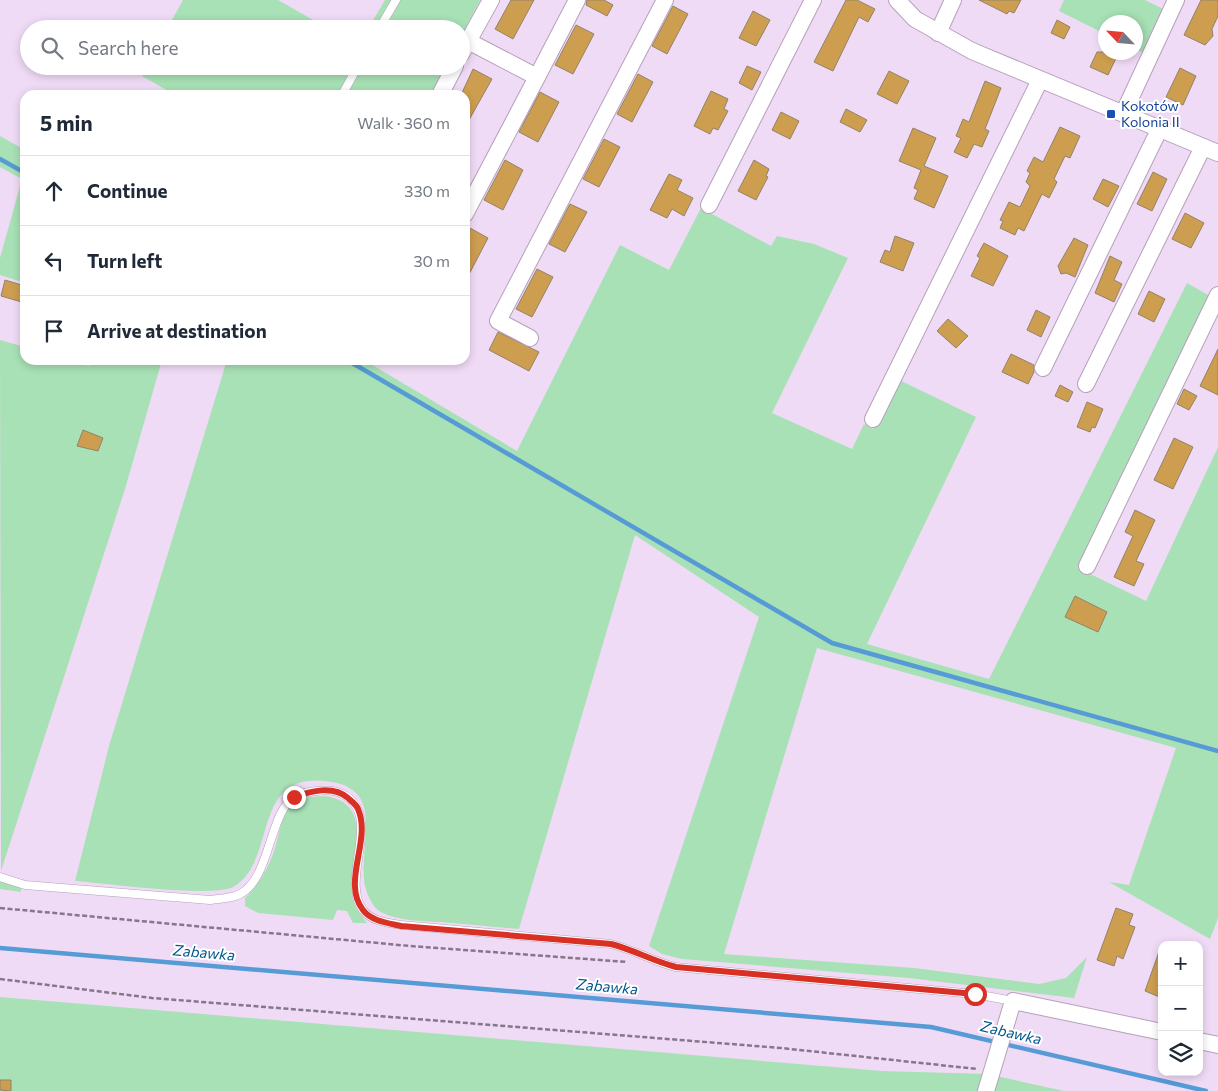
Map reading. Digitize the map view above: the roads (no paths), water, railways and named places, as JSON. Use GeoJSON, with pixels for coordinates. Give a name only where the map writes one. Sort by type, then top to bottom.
{"type":"FeatureCollection","features":[{"type":"Feature","properties":{"kind":"street"},"geometry":{"type":"LineString","coordinates":[[470,39],[491,0]]}},
{"type":"Feature","properties":{"kind":"street"},"geometry":{"type":"LineString","coordinates":[[470,205],[577,0]]}},
{"type":"Feature","properties":{"kind":"street"},"geometry":{"type":"LineString","coordinates":[[530,338],[498,321],[665,0]]}},
{"type":"Feature","properties":{"kind":"street"},"geometry":{"type":"LineString","coordinates":[[709,206],[813,0]]}},
{"type":"Feature","properties":{"kind":"street"},"geometry":{"type":"LineString","coordinates":[[897,0],[915,19],[972,51],[1040,80],[1124,112],[1210,150],[1086,384]]}},
{"type":"Feature","properties":{"kind":"street"},"geometry":{"type":"LineString","coordinates":[[938,33],[953,0]]}},
{"type":"Feature","properties":{"kind":"street"},"geometry":{"type":"LineString","coordinates":[[1124,112],[1176,0]]}},
{"type":"Feature","properties":{"kind":"street"},"geometry":{"type":"LineString","coordinates":[[470,50],[537,78]]}},
{"type":"Feature","properties":{"kind":"street"},"geometry":{"type":"LineString","coordinates":[[443,90],[450,75]]}},
{"type":"Feature","properties":{"kind":"street"},"geometry":{"type":"LineString","coordinates":[[873,419],[1040,80]]}},
{"type":"Feature","properties":{"kind":"street"},"geometry":{"type":"LineString","coordinates":[[1043,368],[1160,128]]}},
{"type":"Feature","properties":{"kind":"street"},"geometry":{"type":"LineString","coordinates":[[1087,566],[1218,295]]}},
{"type":"Feature","properties":{"kind":"street"},"geometry":{"type":"LineString","coordinates":[[986,1091],[1014,1001],[1158,1031]]}},
{"type":"Feature","properties":{"kind":"street"},"geometry":{"type":"LineString","coordinates":[[1203,1042],[1218,1045]]}},
{"type":"Feature","properties":{"kind":"lane"},"geometry":{"type":"LineString","coordinates":[[384,20],[396,0]]}},
{"type":"Feature","properties":{"kind":"lane"},"geometry":{"type":"LineString","coordinates":[[345,90],[353,75]]}},
{"type":"Feature","properties":{"kind":"lane"},"geometry":{"type":"LineString","coordinates":[[0,877],[25,885],[210,900],[235,897],[246,890],[256,878],[283,810],[294,797],[325,790],[343,794],[358,807],[362,822],[355,891],[363,910],[379,921],[401,926],[611,944],[637,951],[662,963],[676,967],[975,994],[1014,1001]]}},
{"type":"Feature","properties":{"kind":"waterway"},"geometry":{"type":"LineString","coordinates":[[0,159],[20,170]]}},
{"type":"Feature","properties":{"kind":"waterway"},"geometry":{"type":"LineString","coordinates":[[356,365],[832,643],[1218,751]]}},
{"type":"Feature","properties":{"kind":"waterway","name":"Zabawka"},"geometry":{"type":"LineString","coordinates":[[0,948],[931,1027],[1206,1091]]}},
{"type":"Feature","properties":{"kind":"place","name":"Kokotów Kolonia II"},"geometry":{"type":"Point","coordinates":[1111,114]}}]}
